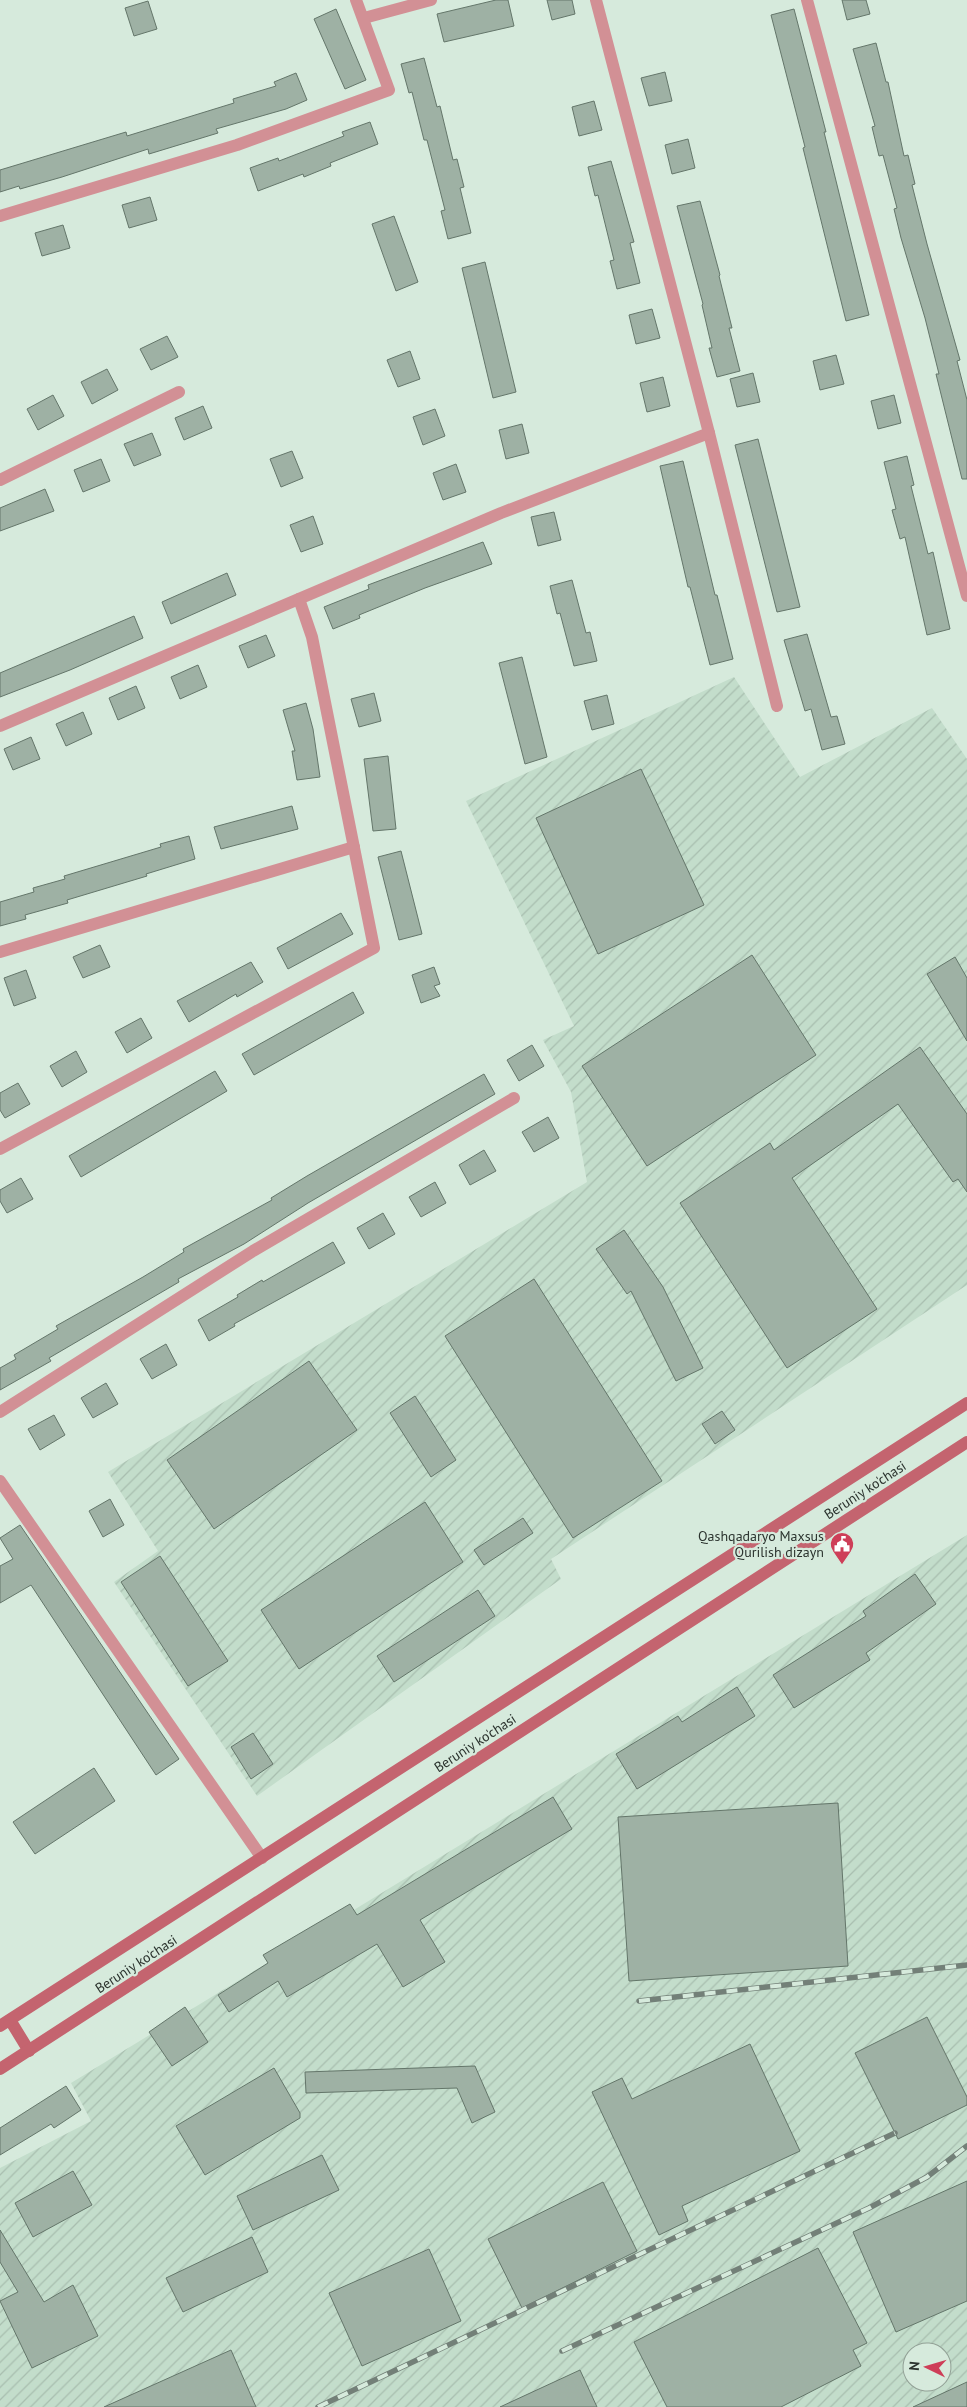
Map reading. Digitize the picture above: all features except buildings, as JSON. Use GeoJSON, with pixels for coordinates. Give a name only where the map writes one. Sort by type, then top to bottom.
{"type":"FeatureCollection","features":[{"type":"Feature","properties":{"kind":"main road","name":"Beruniy ko'chasi"},"geometry":{"type":"LineString","coordinates":[[5,2023],[967,1403]]}},
{"type":"Feature","properties":{"kind":"main road","name":"Beruniy ko'chasi"},"geometry":{"type":"LineString","coordinates":[[0,2070],[967,1442]]}},
{"type":"Feature","properties":{"kind":"main road"},"geometry":{"type":"LineString","coordinates":[[5,2023],[29,2051]]}},
{"type":"Feature","properties":{"kind":"street"},"geometry":{"type":"LineString","coordinates":[[0,216],[237,145],[389,90],[356,0]]}},
{"type":"Feature","properties":{"kind":"street"},"geometry":{"type":"LineString","coordinates":[[364,18],[431,0]]}},
{"type":"Feature","properties":{"kind":"street"},"geometry":{"type":"LineString","coordinates":[[596,0],[710,433],[776,706]]}},
{"type":"Feature","properties":{"kind":"street"},"geometry":{"type":"LineString","coordinates":[[807,0],[967,596]]}},
{"type":"Feature","properties":{"kind":"street"},"geometry":{"type":"LineString","coordinates":[[0,480],[179,392]]}},
{"type":"Feature","properties":{"kind":"street"},"geometry":{"type":"LineString","coordinates":[[0,726],[501,513],[710,433]]}},
{"type":"Feature","properties":{"kind":"street"},"geometry":{"type":"LineString","coordinates":[[0,1149],[374,948],[312,637],[299,598]]}},
{"type":"Feature","properties":{"kind":"street"},"geometry":{"type":"LineString","coordinates":[[0,952],[354,847]]}},
{"type":"Feature","properties":{"kind":"street"},"geometry":{"type":"LineString","coordinates":[[0,1412],[253,1251],[514,1098]]}},
{"type":"Feature","properties":{"kind":"street"},"geometry":{"type":"LineString","coordinates":[[0,1481],[262,1858]]}},
{"type":"Feature","properties":{"kind":"shaded area"},"geometry":{"type":"Polygon","coordinates":[[[734,677],[800,777],[932,708],[967,759],[967,1285],[551,1559],[561,1579],[257,1796],[114,1582],[158,1551],[108,1472],[587,1182],[571,1092],[543,1040],[574,1026],[466,801],[734,677]]]}},
{"type":"Feature","properties":{"kind":"shaded area"},"geometry":{"type":"Polygon","coordinates":[[[967,1535],[967,2407],[0,2407],[0,2168],[91,2121],[71,2083],[967,1535]]]}},
{"type":"Feature","properties":{"kind":"railway"},"geometry":{"type":"LineString","coordinates":[[639,2001],[967,1965]]}},
{"type":"Feature","properties":{"kind":"railway"},"geometry":{"type":"LineString","coordinates":[[318,2407],[895,2133]]}},
{"type":"Feature","properties":{"kind":"railway"},"geometry":{"type":"LineString","coordinates":[[562,2351],[869,2208],[927,2177],[967,2146]]}},
{"type":"Feature","properties":{"kind":"place","name":"Qashqadaryo Maxsus Qurilish dizayn"},"geometry":{"type":"Point","coordinates":[842,1565]}}]}
